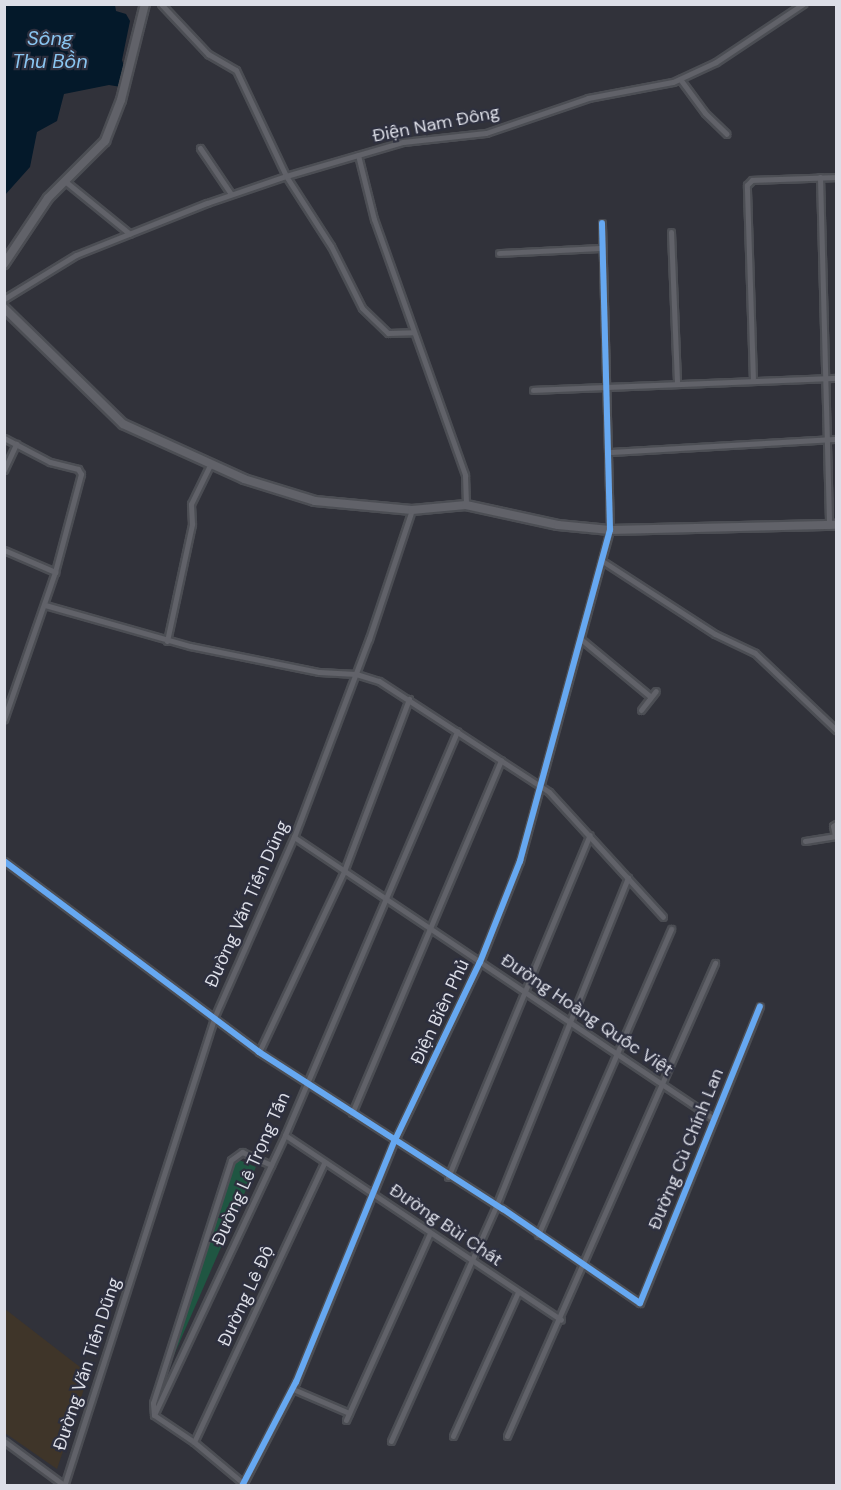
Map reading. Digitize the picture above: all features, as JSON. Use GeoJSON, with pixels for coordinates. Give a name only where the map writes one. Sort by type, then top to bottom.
{"type":"FeatureCollection","features":[{"type":"Feature","properties":{"kind":"main road"},"geometry":{"type":"LineString","coordinates":[[4,264],[28,222],[94,156],[114,124],[145,4]]}},
{"type":"Feature","properties":{"kind":"main road"},"geometry":{"type":"LineString","coordinates":[[4,308],[123,424],[244,479],[315,501],[412,510],[466,505],[558,525],[610,530],[833,526]]}},
{"type":"Feature","properties":{"kind":"street"},"geometry":{"type":"LineString","coordinates":[[160,4],[208,54],[236,70],[286,176],[331,246],[362,308],[388,333],[413,332]]}},
{"type":"Feature","properties":{"kind":"street","name":"Điện Nam Đông"},"geometry":{"type":"LineString","coordinates":[[4,299],[76,255],[231,194],[286,176],[403,142],[486,133],[588,98],[680,79],[716,62],[803,4]]}},
{"type":"Feature","properties":{"kind":"street"},"geometry":{"type":"LineString","coordinates":[[680,79],[728,134]]}},
{"type":"Feature","properties":{"kind":"street"},"geometry":{"type":"LineString","coordinates":[[200,148],[231,194]]}},
{"type":"Feature","properties":{"kind":"street"},"geometry":{"type":"LineString","coordinates":[[358,154],[374,219],[465,475],[466,505]]}},
{"type":"Feature","properties":{"kind":"street"},"geometry":{"type":"LineString","coordinates":[[820,177],[826,439],[833,526]]}},
{"type":"Feature","properties":{"kind":"street"},"geometry":{"type":"LineString","coordinates":[[753,381],[747,185],[752,180],[837,177]]}},
{"type":"Feature","properties":{"kind":"street"},"geometry":{"type":"LineString","coordinates":[[66,182],[130,234]]}},
{"type":"Feature","properties":{"kind":"street","name":"Điện Biên Phủ"},"geometry":{"type":"LineString","coordinates":[[242,1484],[293,1389],[374,1196],[394,1142],[480,962],[520,861],[604,562],[610,530],[602,223]]}},
{"type":"Feature","properties":{"kind":"street"},"geometry":{"type":"LineString","coordinates":[[671,232],[676,383]]}},
{"type":"Feature","properties":{"kind":"street"},"geometry":{"type":"LineString","coordinates":[[499,254],[603,248]]}},
{"type":"Feature","properties":{"kind":"street"},"geometry":{"type":"LineString","coordinates":[[533,390],[837,378]]}},
{"type":"Feature","properties":{"kind":"street"},"geometry":{"type":"LineString","coordinates":[[4,438],[81,472],[45,605],[4,719]]}},
{"type":"Feature","properties":{"kind":"street"},"geometry":{"type":"LineString","coordinates":[[609,452],[837,439]]}},
{"type":"Feature","properties":{"kind":"street"},"geometry":{"type":"LineString","coordinates":[[4,470],[16,444]]}},
{"type":"Feature","properties":{"kind":"street"},"geometry":{"type":"LineString","coordinates":[[167,641],[192,524],[191,504],[211,463]]}},
{"type":"Feature","properties":{"kind":"street","name":"Đường Văn Tiến Dũng"},"geometry":{"type":"LineString","coordinates":[[64,1485],[213,1018],[294,837],[356,674],[412,510]]}},
{"type":"Feature","properties":{"kind":"street"},"geometry":{"type":"LineString","coordinates":[[4,550],[55,572]]}},
{"type":"Feature","properties":{"kind":"street"},"geometry":{"type":"LineString","coordinates":[[604,562],[715,634],[755,653],[837,730]]}},
{"type":"Feature","properties":{"kind":"street"},"geometry":{"type":"LineString","coordinates":[[45,605],[167,641],[320,672],[356,674],[379,681],[541,785],[590,835],[663,917]]}},
{"type":"Feature","properties":{"kind":"street"},"geometry":{"type":"LineString","coordinates":[[582,640],[651,697]]}},
{"type":"Feature","properties":{"kind":"street"},"geometry":{"type":"LineString","coordinates":[[641,710],[656,691]]}},
{"type":"Feature","properties":{"kind":"street"},"geometry":{"type":"LineString","coordinates":[[259,1052],[344,871],[410,699]]}},
{"type":"Feature","properties":{"kind":"street","name":"Đường Lê Trọng Tấn"},"geometry":{"type":"LineString","coordinates":[[154,1415],[285,1135],[457,731]]}},
{"type":"Feature","properties":{"kind":"street"},"geometry":{"type":"LineString","coordinates":[[352,1113],[501,760]]}},
{"type":"Feature","properties":{"kind":"street"},"geometry":{"type":"LineString","coordinates":[[805,841],[835,836],[833,826],[837,824]]}},
{"type":"Feature","properties":{"kind":"street"},"geometry":{"type":"LineString","coordinates":[[448,1177],[590,835]]}},
{"type":"Feature","properties":{"kind":"street","name":"Đường Hoàng Quốc Việt"},"geometry":{"type":"LineString","coordinates":[[294,837],[714,1119]]}},
{"type":"Feature","properties":{"kind":"street"},"geometry":{"type":"LineString","coordinates":[[4,861],[259,1052],[394,1142],[496,1206],[585,1267]]}},
{"type":"Feature","properties":{"kind":"street"},"geometry":{"type":"LineString","coordinates":[[391,1441],[496,1206],[628,877]]}},
{"type":"Feature","properties":{"kind":"street"},"geometry":{"type":"LineString","coordinates":[[538,1234],[619,1055],[671,929]]}},
{"type":"Feature","properties":{"kind":"street"},"geometry":{"type":"LineString","coordinates":[[507,1436],[585,1267],[715,963]]}},
{"type":"Feature","properties":{"kind":"street","name":"Đường Cù Chính Lan"},"geometry":{"type":"LineString","coordinates":[[585,1267],[640,1303],[760,1006]]}},
{"type":"Feature","properties":{"kind":"street","name":"Đường Bùi Chát"},"geometry":{"type":"LineString","coordinates":[[285,1135],[561,1320]]}},
{"type":"Feature","properties":{"kind":"street"},"geometry":{"type":"LineString","coordinates":[[242,1484],[194,1442],[154,1415],[153,1402],[231,1160],[242,1152],[271,1165]]}},
{"type":"Feature","properties":{"kind":"street","name":"Đường Lê Độ"},"geometry":{"type":"LineString","coordinates":[[194,1442],[324,1163]]}},
{"type":"Feature","properties":{"kind":"street"},"geometry":{"type":"LineString","coordinates":[[346,1420],[430,1233]]}},
{"type":"Feature","properties":{"kind":"street"},"geometry":{"type":"LineString","coordinates":[[453,1436],[518,1292]]}},
{"type":"Feature","properties":{"kind":"street"},"geometry":{"type":"LineString","coordinates":[[293,1389],[349,1413]]}},
{"type":"Feature","properties":{"kind":"street"},"geometry":{"type":"LineString","coordinates":[[4,1441],[64,1485]]}},
{"type":"Feature","properties":{"kind":"shaded area"},"geometry":{"type":"Polygon","coordinates":[[[5,1309],[89,1374],[57,1469],[5,1433],[5,1309]]]}},
{"type":"Feature","properties":{"kind":"green space"},"geometry":{"type":"Polygon","coordinates":[[[234,1158],[256,1167],[170,1364],[168,1362],[234,1158]]]}},
{"type":"Feature","properties":{"kind":"water","name":"Sông Thu Bồn"},"geometry":{"type":"Polygon","coordinates":[[[5,5],[115,5],[116,11],[126,14],[130,21],[122,60],[125,69],[121,87],[109,85],[64,94],[57,121],[37,132],[30,167],[5,195],[5,5]]]}},
{"type":"Feature","properties":{"kind":"cycle path"},"geometry":{"type":"LineString","coordinates":[[242,1486],[296,1382],[394,1142],[480,962],[520,861],[610,530],[602,223]]}},
{"type":"Feature","properties":{"kind":"cycle path"},"geometry":{"type":"LineString","coordinates":[[4,861],[259,1052],[503,1209],[640,1303],[760,1006]]}}]}
